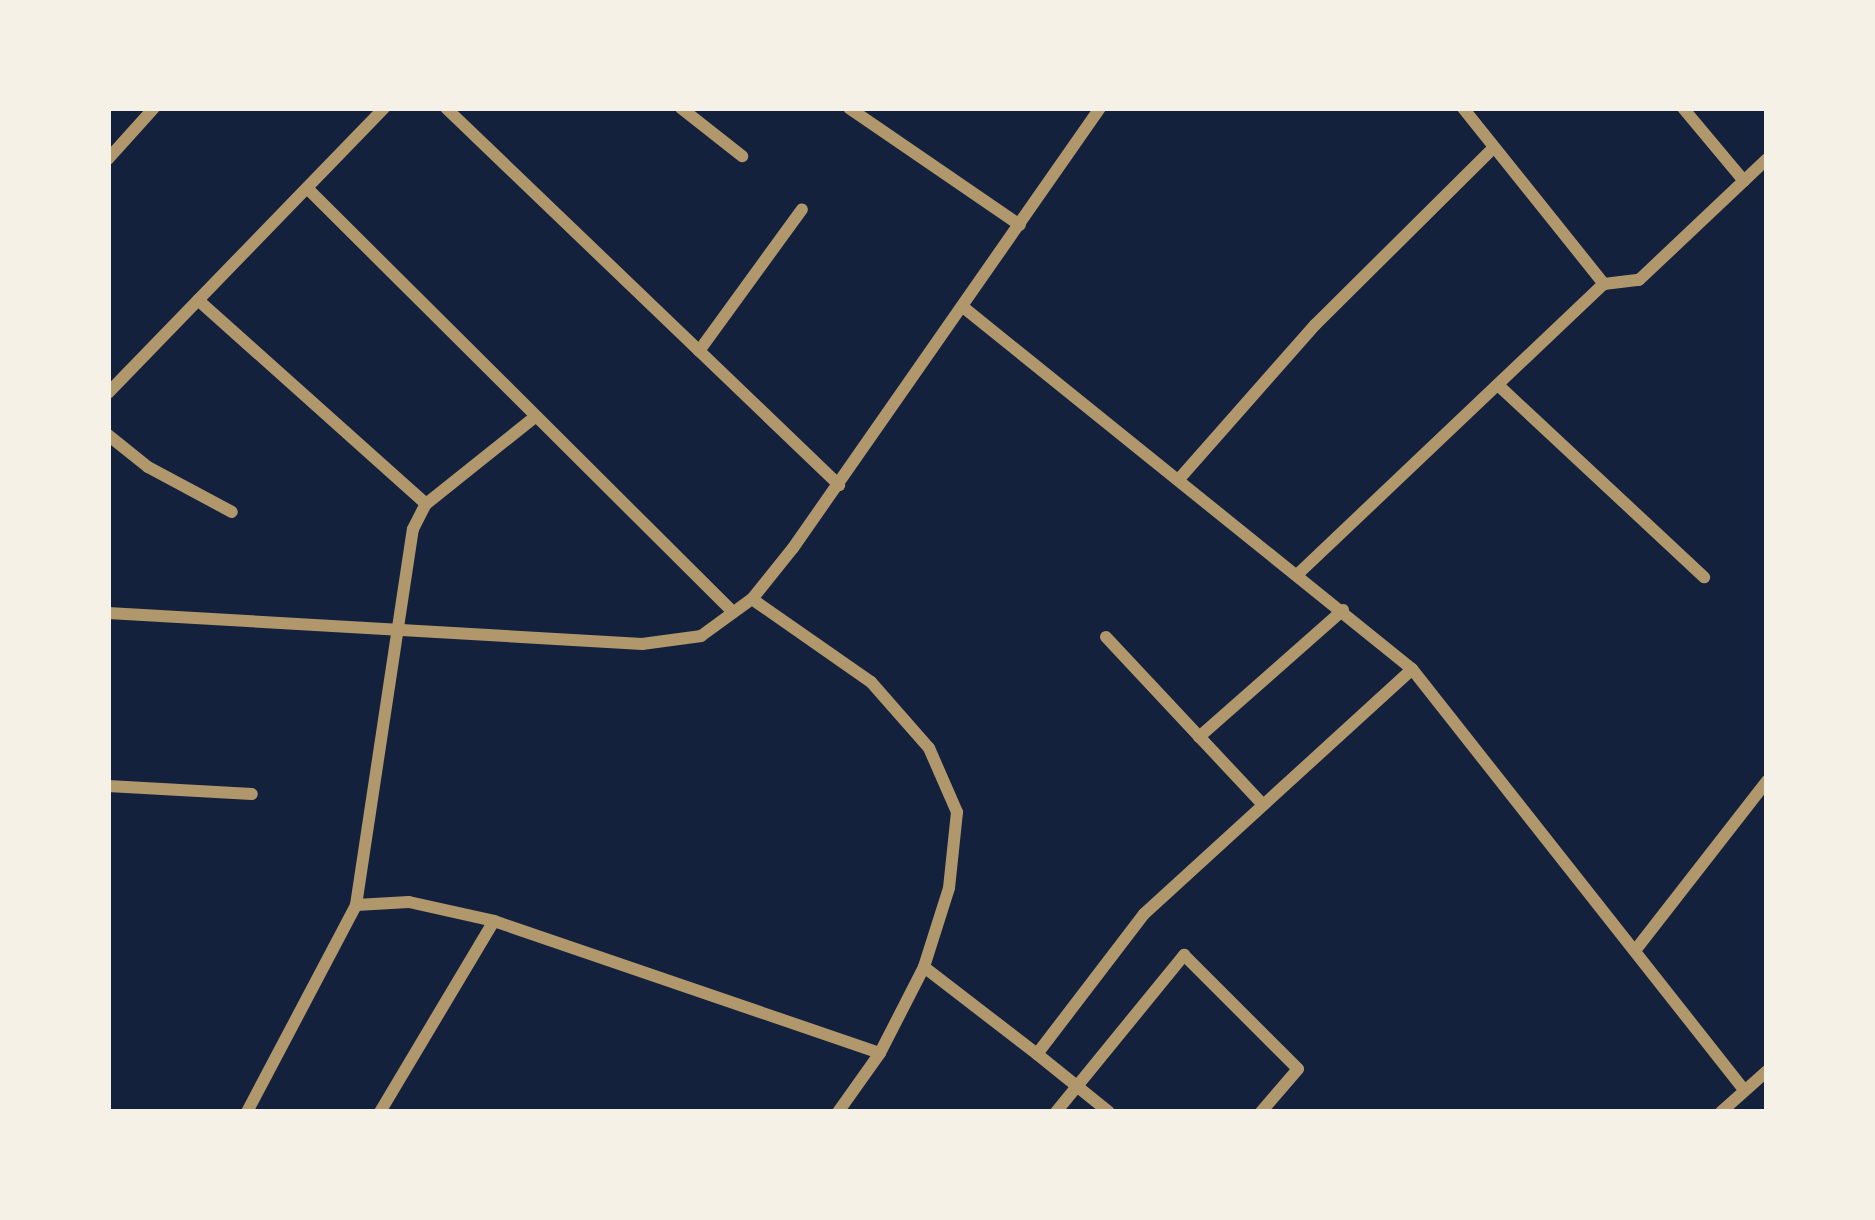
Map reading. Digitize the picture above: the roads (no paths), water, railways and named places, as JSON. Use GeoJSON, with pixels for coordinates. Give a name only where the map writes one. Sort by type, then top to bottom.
{"type":"FeatureCollection","features":[{"type":"Feature","properties":{"kind":"street"},"geometry":{"type":"LineString","coordinates":[[108,159],[154,108]]}},
{"type":"Feature","properties":{"kind":"street"},"geometry":{"type":"LineString","coordinates":[[108,393],[385,108]]}},
{"type":"Feature","properties":{"kind":"street"},"geometry":{"type":"LineString","coordinates":[[446,108],[839,485]]}},
{"type":"Feature","properties":{"kind":"street"},"geometry":{"type":"LineString","coordinates":[[681,108],[742,156]]}},
{"type":"Feature","properties":{"kind":"street"},"geometry":{"type":"LineString","coordinates":[[849,108],[1020,225]]}},
{"type":"Feature","properties":{"kind":"street"},"geometry":{"type":"LineString","coordinates":[[108,614],[642,644],[701,636],[752,599],[839,485],[1100,108]]}},
{"type":"Feature","properties":{"kind":"street"},"geometry":{"type":"LineString","coordinates":[[1463,108],[1604,284]]}},
{"type":"Feature","properties":{"kind":"street"},"geometry":{"type":"LineString","coordinates":[[1683,108],[1744,181]]}},
{"type":"Feature","properties":{"kind":"street"},"geometry":{"type":"LineString","coordinates":[[1180,478],[1315,325],[1494,146]]}},
{"type":"Feature","properties":{"kind":"street"},"geometry":{"type":"LineString","coordinates":[[1299,573],[1604,284],[1639,280],[1767,160]]}},
{"type":"Feature","properties":{"kind":"street"},"geometry":{"type":"LineString","coordinates":[[307,188],[733,613]]}},
{"type":"Feature","properties":{"kind":"street"},"geometry":{"type":"LineString","coordinates":[[699,351],[802,209]]}},
{"type":"Feature","properties":{"kind":"street"},"geometry":{"type":"LineString","coordinates":[[198,300],[426,504]]}},
{"type":"Feature","properties":{"kind":"street"},"geometry":{"type":"LineString","coordinates":[[963,307],[1299,573],[1412,669],[1637,948],[1741,1086]]}},
{"type":"Feature","properties":{"kind":"street"},"geometry":{"type":"LineString","coordinates":[[1498,385],[1704,577]]}},
{"type":"Feature","properties":{"kind":"street"},"geometry":{"type":"LineString","coordinates":[[247,1112],[356,904],[413,529],[426,504],[535,417]]}},
{"type":"Feature","properties":{"kind":"street"},"geometry":{"type":"LineString","coordinates":[[108,435],[148,467],[232,512]]}},
{"type":"Feature","properties":{"kind":"street"},"geometry":{"type":"LineString","coordinates":[[752,599],[871,682],[929,748],[957,812],[949,888],[924,967],[880,1053],[838,1112]]}},
{"type":"Feature","properties":{"kind":"street"},"geometry":{"type":"LineString","coordinates":[[1199,737],[1343,610]]}},
{"type":"Feature","properties":{"kind":"street"},"geometry":{"type":"LineString","coordinates":[[1106,637],[1263,805]]}},
{"type":"Feature","properties":{"kind":"street"},"geometry":{"type":"LineString","coordinates":[[1036,1054],[1144,914],[1412,669]]}},
{"type":"Feature","properties":{"kind":"street"},"geometry":{"type":"LineString","coordinates":[[1637,948],[1767,781]]}},
{"type":"Feature","properties":{"kind":"street"},"geometry":{"type":"LineString","coordinates":[[108,786],[252,794]]}},
{"type":"Feature","properties":{"kind":"street"},"geometry":{"type":"LineString","coordinates":[[356,904],[409,902],[494,921],[880,1053]]}},
{"type":"Feature","properties":{"kind":"street"},"geometry":{"type":"LineString","coordinates":[[380,1112],[494,921]]}},
{"type":"Feature","properties":{"kind":"street"},"geometry":{"type":"LineString","coordinates":[[1056,1112],[1184,955],[1298,1069],[1262,1112]]}},
{"type":"Feature","properties":{"kind":"street"},"geometry":{"type":"LineString","coordinates":[[924,967],[1109,1112]]}},
{"type":"Feature","properties":{"kind":"street"},"geometry":{"type":"LineString","coordinates":[[1721,1112],[1741,1086],[1767,1071]]}}]}
